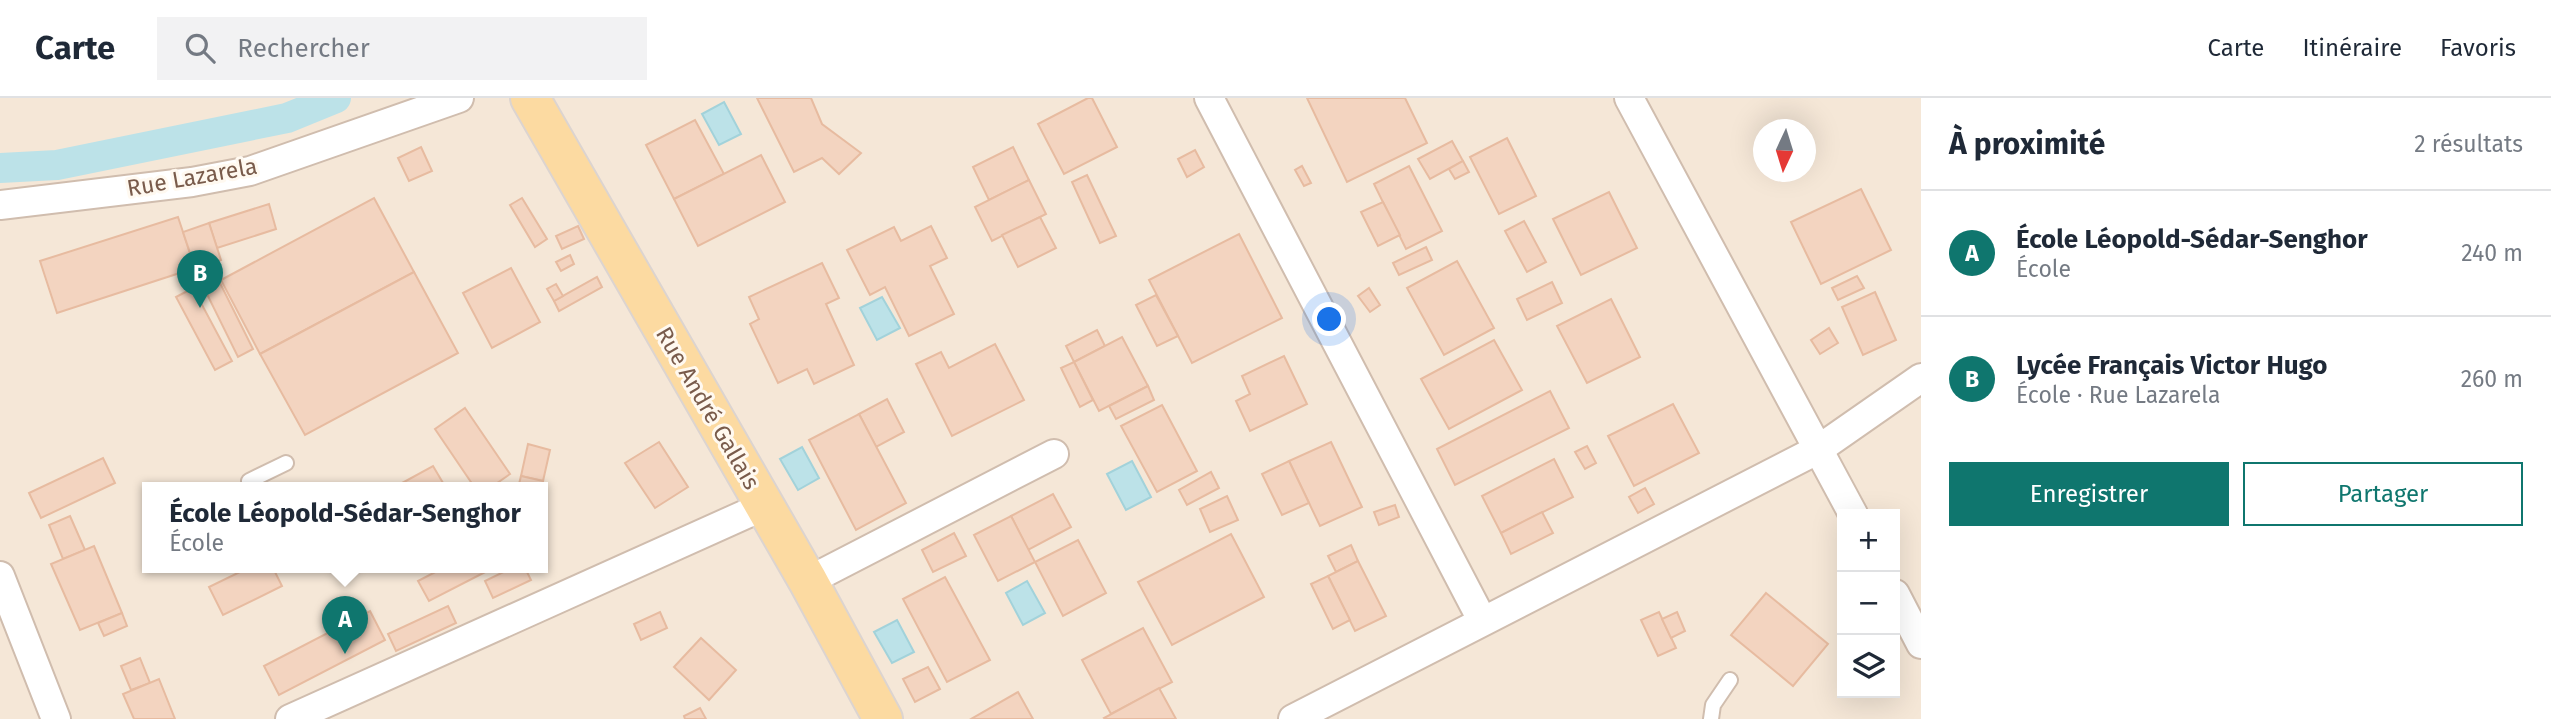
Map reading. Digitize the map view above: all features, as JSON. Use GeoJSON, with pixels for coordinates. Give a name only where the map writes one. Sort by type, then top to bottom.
{"type":"FeatureCollection","features":[{"type":"Feature","properties":{"kind":"main road","name":"Rue André Gallais"},"geometry":{"type":"LineString","coordinates":[[530,98],[808,581],[883,719]]}},
{"type":"Feature","properties":{"kind":"street","name":"Rue Lazarela"},"geometry":{"type":"LineString","coordinates":[[0,205],[192,182],[250,171],[458,98]]}},
{"type":"Feature","properties":{"kind":"street"},"geometry":{"type":"LineString","coordinates":[[1209,98],[1482,620]]}},
{"type":"Feature","properties":{"kind":"street"},"geometry":{"type":"LineString","coordinates":[[1629,98],[1850,509]]}},
{"type":"Feature","properties":{"kind":"street"},"geometry":{"type":"LineString","coordinates":[[1293,719],[1819,449],[1921,378]]}},
{"type":"Feature","properties":{"kind":"street"},"geometry":{"type":"LineString","coordinates":[[808,581],[1054,453]]}},
{"type":"Feature","properties":{"kind":"street"},"geometry":{"type":"LineString","coordinates":[[290,719],[764,506]]}},
{"type":"Feature","properties":{"kind":"street"},"geometry":{"type":"LineString","coordinates":[[0,576],[56,719]]}},
{"type":"Feature","properties":{"kind":"street"},"geometry":{"type":"LineString","coordinates":[[1900,604],[1921,644]]}},
{"type":"Feature","properties":{"kind":"lane"},"geometry":{"type":"LineString","coordinates":[[249,481],[286,463]]}},
{"type":"Feature","properties":{"kind":"lane"},"geometry":{"type":"LineString","coordinates":[[1712,719],[1713,705],[1730,680]]}},
{"type":"Feature","properties":{"kind":"shaded area"},"geometry":{"type":"Polygon","coordinates":[[[0,98],[1921,98],[1921,719],[0,719],[0,98]]]}},
{"type":"Feature","properties":{"kind":"water"},"geometry":{"type":"Polygon","coordinates":[[[724,102],[741,134],[719,145],[702,114],[724,102]]]}},
{"type":"Feature","properties":{"kind":"water"},"geometry":{"type":"Polygon","coordinates":[[[882,297],[900,328],[877,340],[860,308],[882,297]]]}},
{"type":"Feature","properties":{"kind":"water"},"geometry":{"type":"Polygon","coordinates":[[[802,447],[819,478],[798,490],[780,459],[802,447]]]}},
{"type":"Feature","properties":{"kind":"water"},"geometry":{"type":"Polygon","coordinates":[[[1132,461],[1151,497],[1126,510],[1107,474],[1132,461]]]}},
{"type":"Feature","properties":{"kind":"water"},"geometry":{"type":"Polygon","coordinates":[[[1027,581],[1045,613],[1023,625],[1006,593],[1027,581]]]}},
{"type":"Feature","properties":{"kind":"water"},"geometry":{"type":"Polygon","coordinates":[[[897,620],[914,652],[892,663],[874,632],[897,620]]]}},
{"type":"Feature","properties":{"kind":"building"},"geometry":{"type":"Polygon","coordinates":[[[757,98],[811,98],[822,124],[861,153],[839,174],[822,158],[794,172],[757,98]]]}},
{"type":"Feature","properties":{"kind":"building"},"geometry":{"type":"Polygon","coordinates":[[[1092,98],[1117,147],[1064,174],[1038,124],[1092,98]]]}},
{"type":"Feature","properties":{"kind":"building"},"geometry":{"type":"Polygon","coordinates":[[[1307,98],[1405,98],[1427,143],[1347,182],[1307,98]]]}},
{"type":"Feature","properties":{"kind":"building"},"geometry":{"type":"Polygon","coordinates":[[[695,120],[724,174],[674,199],[646,145],[695,120]]]}},
{"type":"Feature","properties":{"kind":"building"},"geometry":{"type":"Polygon","coordinates":[[[1507,138],[1536,196],[1499,214],[1470,157],[1507,138]]]}},
{"type":"Feature","properties":{"kind":"building"},"geometry":{"type":"Polygon","coordinates":[[[1452,141],[1463,161],[1430,179],[1418,159],[1452,141]]]}},
{"type":"Feature","properties":{"kind":"building"},"geometry":{"type":"Polygon","coordinates":[[[421,147],[432,171],[409,181],[398,158],[421,147]]]}},
{"type":"Feature","properties":{"kind":"building"},"geometry":{"type":"Polygon","coordinates":[[[1013,147],[1029,180],[989,200],[973,167],[1013,147]]]}},
{"type":"Feature","properties":{"kind":"building"},"geometry":{"type":"Polygon","coordinates":[[[1195,150],[1204,167],[1187,177],[1178,159],[1195,150]]]}},
{"type":"Feature","properties":{"kind":"building"},"geometry":{"type":"Polygon","coordinates":[[[761,155],[785,202],[698,246],[674,199],[761,155]]]}},
{"type":"Feature","properties":{"kind":"building"},"geometry":{"type":"Polygon","coordinates":[[[1463,161],[1469,172],[1455,179],[1449,169],[1463,161]]]}},
{"type":"Feature","properties":{"kind":"building"},"geometry":{"type":"Polygon","coordinates":[[[1302,166],[1311,183],[1304,186],[1295,170],[1302,166]]]}},
{"type":"Feature","properties":{"kind":"building"},"geometry":{"type":"Polygon","coordinates":[[[1409,166],[1442,231],[1406,249],[1374,184],[1409,166]]]}},
{"type":"Feature","properties":{"kind":"building"},"geometry":{"type":"Polygon","coordinates":[[[1087,175],[1116,236],[1100,243],[1072,182],[1087,175]]]}},
{"type":"Feature","properties":{"kind":"building"},"geometry":{"type":"Polygon","coordinates":[[[1029,180],[1046,214],[992,241],[975,207],[1029,180]]]}},
{"type":"Feature","properties":{"kind":"building"},"geometry":{"type":"Polygon","coordinates":[[[1861,189],[1891,250],[1821,284],[1791,222],[1861,189]]]}},
{"type":"Feature","properties":{"kind":"building"},"geometry":{"type":"Polygon","coordinates":[[[1609,192],[1637,248],[1581,275],[1553,219],[1609,192]]]}},
{"type":"Feature","properties":{"kind":"building"},"geometry":{"type":"Polygon","coordinates":[[[374,198],[414,272],[260,354],[221,280],[374,198]]]}},
{"type":"Feature","properties":{"kind":"building"},"geometry":{"type":"Polygon","coordinates":[[[522,198],[547,239],[535,247],[510,205],[522,198]]]}},
{"type":"Feature","properties":{"kind":"building"},"geometry":{"type":"Polygon","coordinates":[[[1383,202],[1400,235],[1378,246],[1361,212],[1383,202]]]}},
{"type":"Feature","properties":{"kind":"building"},"geometry":{"type":"Polygon","coordinates":[[[269,204],[276,229],[217,248],[209,223],[269,204]]]}},
{"type":"Feature","properties":{"kind":"building"},"geometry":{"type":"Polygon","coordinates":[[[178,217],[195,268],[57,313],[40,261],[178,217]]]}},
{"type":"Feature","properties":{"kind":"building"},"geometry":{"type":"Polygon","coordinates":[[[1040,217],[1056,248],[1018,267],[1002,235],[1040,217]]]}},
{"type":"Feature","properties":{"kind":"building"},"geometry":{"type":"Polygon","coordinates":[[[1524,221],[1546,262],[1527,272],[1505,231],[1524,221]]]}},
{"type":"Feature","properties":{"kind":"building"},"geometry":{"type":"Polygon","coordinates":[[[209,223],[221,260],[195,268],[183,232],[209,223]]]}},
{"type":"Feature","properties":{"kind":"building"},"geometry":{"type":"Polygon","coordinates":[[[578,226],[584,239],[562,249],[556,236],[578,226]]]}},
{"type":"Feature","properties":{"kind":"building"},"geometry":{"type":"Polygon","coordinates":[[[931,226],[947,258],[930,266],[954,314],[909,336],[885,287],[870,295],[847,250],[894,227],[901,241],[931,226]]]}},
{"type":"Feature","properties":{"kind":"building"},"geometry":{"type":"Polygon","coordinates":[[[1239,234],[1282,318],[1192,363],[1149,280],[1239,234]]]}},
{"type":"Feature","properties":{"kind":"building"},"geometry":{"type":"Polygon","coordinates":[[[1426,247],[1432,260],[1399,275],[1393,263],[1426,247]]]}},
{"type":"Feature","properties":{"kind":"building"},"geometry":{"type":"Polygon","coordinates":[[[570,255],[574,264],[561,271],[556,262],[570,255]]]}},
{"type":"Feature","properties":{"kind":"building"},"geometry":{"type":"Polygon","coordinates":[[[1457,261],[1494,328],[1444,355],[1407,288],[1457,261]]]}},
{"type":"Feature","properties":{"kind":"building"},"geometry":{"type":"Polygon","coordinates":[[[822,263],[839,298],[826,304],[854,365],[814,384],[807,369],[778,383],[750,324],[759,319],[749,297],[822,263]]]}},
{"type":"Feature","properties":{"kind":"building"},"geometry":{"type":"Polygon","coordinates":[[[511,268],[540,322],[492,348],[463,293],[511,268]]]}},
{"type":"Feature","properties":{"kind":"building"},"geometry":{"type":"Polygon","coordinates":[[[414,272],[458,353],[305,435],[260,354],[414,272]]]}},
{"type":"Feature","properties":{"kind":"building"},"geometry":{"type":"Polygon","coordinates":[[[1857,276],[1864,288],[1838,300],[1832,288],[1857,276]]]}},
{"type":"Feature","properties":{"kind":"building"},"geometry":{"type":"Polygon","coordinates":[[[597,277],[602,287],[559,311],[554,301],[597,277]]]}},
{"type":"Feature","properties":{"kind":"building"},"geometry":{"type":"Polygon","coordinates":[[[218,279],[253,349],[238,357],[203,286],[218,279]]]}},
{"type":"Feature","properties":{"kind":"building"},"geometry":{"type":"Polygon","coordinates":[[[1552,282],[1562,303],[1527,320],[1517,299],[1552,282]]]}},
{"type":"Feature","properties":{"kind":"building"},"geometry":{"type":"Polygon","coordinates":[[[556,284],[563,296],[554,301],[547,289],[556,284]]]}},
{"type":"Feature","properties":{"kind":"building"},"geometry":{"type":"Polygon","coordinates":[[[193,288],[232,361],[215,370],[176,297],[193,288]]]}},
{"type":"Feature","properties":{"kind":"building"},"geometry":{"type":"Polygon","coordinates":[[[1369,288],[1380,305],[1370,312],[1358,296],[1369,288]]]}},
{"type":"Feature","properties":{"kind":"building"},"geometry":{"type":"Polygon","coordinates":[[[1875,292],[1896,340],[1863,355],[1842,307],[1875,292]]]}},
{"type":"Feature","properties":{"kind":"building"},"geometry":{"type":"Polygon","coordinates":[[[1156,295],[1178,336],[1157,346],[1136,305],[1156,295]]]}},
{"type":"Feature","properties":{"kind":"building"},"geometry":{"type":"Polygon","coordinates":[[[1611,299],[1640,357],[1587,383],[1557,326],[1611,299]]]}},
{"type":"Feature","properties":{"kind":"building"},"geometry":{"type":"Polygon","coordinates":[[[1829,328],[1838,343],[1820,354],[1811,340],[1829,328]]]}},
{"type":"Feature","properties":{"kind":"building"},"geometry":{"type":"Polygon","coordinates":[[[1097,330],[1105,346],[1074,362],[1066,346],[1097,330]]]}},
{"type":"Feature","properties":{"kind":"building"},"geometry":{"type":"Polygon","coordinates":[[[1122,337],[1148,386],[1099,411],[1074,362],[1122,337]]]}},
{"type":"Feature","properties":{"kind":"building"},"geometry":{"type":"Polygon","coordinates":[[[1494,340],[1522,390],[1449,429],[1421,379],[1494,340]]]}},
{"type":"Feature","properties":{"kind":"building"},"geometry":{"type":"Polygon","coordinates":[[[995,344],[1024,400],[952,436],[916,364],[941,352],[949,368],[995,344]]]}},
{"type":"Feature","properties":{"kind":"building"},"geometry":{"type":"Polygon","coordinates":[[[1284,356],[1307,404],[1250,431],[1236,401],[1250,394],[1242,376],[1284,356]]]}},
{"type":"Feature","properties":{"kind":"building"},"geometry":{"type":"Polygon","coordinates":[[[1074,362],[1093,400],[1080,407],[1061,368],[1074,362]]]}},
{"type":"Feature","properties":{"kind":"building"},"geometry":{"type":"Polygon","coordinates":[[[1148,386],[1154,400],[1116,419],[1109,406],[1148,386]]]}},
{"type":"Feature","properties":{"kind":"building"},"geometry":{"type":"Polygon","coordinates":[[[1550,391],[1569,428],[1455,485],[1437,449],[1550,391]]]}},
{"type":"Feature","properties":{"kind":"building"},"geometry":{"type":"Polygon","coordinates":[[[887,399],[904,432],[876,447],[859,414],[887,399]]]}},
{"type":"Feature","properties":{"kind":"building"},"geometry":{"type":"Polygon","coordinates":[[[1673,404],[1699,453],[1634,486],[1608,436],[1673,404]]]}},
{"type":"Feature","properties":{"kind":"building"},"geometry":{"type":"Polygon","coordinates":[[[1162,405],[1197,471],[1157,492],[1121,426],[1162,405]]]}},
{"type":"Feature","properties":{"kind":"building"},"geometry":{"type":"Polygon","coordinates":[[[465,408],[510,474],[499,482],[471,482],[435,429],[465,408]]]}},
{"type":"Feature","properties":{"kind":"building"},"geometry":{"type":"Polygon","coordinates":[[[859,414],[906,503],[856,530],[809,440],[859,414]]]}},
{"type":"Feature","properties":{"kind":"building"},"geometry":{"type":"Polygon","coordinates":[[[659,442],[688,487],[655,508],[625,463],[659,442]]]}},
{"type":"Feature","properties":{"kind":"building"},"geometry":{"type":"Polygon","coordinates":[[[1331,442],[1362,507],[1320,526],[1289,461],[1331,442]]]}},
{"type":"Feature","properties":{"kind":"building"},"geometry":{"type":"Polygon","coordinates":[[[528,444],[550,450],[543,481],[521,476],[528,444]]]}},
{"type":"Feature","properties":{"kind":"building"},"geometry":{"type":"Polygon","coordinates":[[[1587,446],[1596,463],[1585,469],[1575,452],[1587,446]]]}},
{"type":"Feature","properties":{"kind":"building"},"geometry":{"type":"Polygon","coordinates":[[[103,458],[115,483],[41,518],[29,493],[103,458]]]}},
{"type":"Feature","properties":{"kind":"building"},"geometry":{"type":"Polygon","coordinates":[[[1554,459],[1573,497],[1501,533],[1482,496],[1554,459]]]}},
{"type":"Feature","properties":{"kind":"building"},"geometry":{"type":"Polygon","coordinates":[[[1289,461],[1309,503],[1282,515],[1262,474],[1289,461]]]}},
{"type":"Feature","properties":{"kind":"building"},"geometry":{"type":"Polygon","coordinates":[[[433,466],[442,482],[404,482],[433,466]]]}},
{"type":"Feature","properties":{"kind":"building"},"geometry":{"type":"Polygon","coordinates":[[[1211,472],[1219,488],[1187,505],[1179,490],[1211,472]]]}},
{"type":"Feature","properties":{"kind":"building"},"geometry":{"type":"Polygon","coordinates":[[[521,476],[543,481],[543,482],[520,482],[521,476]]]}},
{"type":"Feature","properties":{"kind":"building"},"geometry":{"type":"Polygon","coordinates":[[[1645,488],[1654,504],[1638,513],[1629,497],[1645,488]]]}},
{"type":"Feature","properties":{"kind":"building"},"geometry":{"type":"Polygon","coordinates":[[[1053,494],[1071,527],[1028,550],[1011,516],[1053,494]]]}},
{"type":"Feature","properties":{"kind":"building"},"geometry":{"type":"Polygon","coordinates":[[[1227,496],[1238,520],[1210,532],[1200,509],[1227,496]]]}},
{"type":"Feature","properties":{"kind":"building"},"geometry":{"type":"Polygon","coordinates":[[[1395,505],[1399,517],[1379,525],[1374,512],[1395,505]]]}},
{"type":"Feature","properties":{"kind":"building"},"geometry":{"type":"Polygon","coordinates":[[[1542,512],[1553,533],[1511,554],[1501,533],[1542,512]]]}},
{"type":"Feature","properties":{"kind":"building"},"geometry":{"type":"Polygon","coordinates":[[[70,516],[85,550],[63,559],[49,525],[70,516]]]}},
{"type":"Feature","properties":{"kind":"building"},"geometry":{"type":"Polygon","coordinates":[[[1011,516],[1035,562],[998,581],[974,535],[1011,516]]]}},
{"type":"Feature","properties":{"kind":"building"},"geometry":{"type":"Polygon","coordinates":[[[954,533],[966,556],[933,572],[922,550],[954,533]]]}},
{"type":"Feature","properties":{"kind":"building"},"geometry":{"type":"Polygon","coordinates":[[[1231,534],[1264,597],[1172,645],[1138,582],[1231,534]]]}},
{"type":"Feature","properties":{"kind":"building"},"geometry":{"type":"Polygon","coordinates":[[[1078,540],[1106,593],[1063,616],[1035,562],[1078,540]]]}},
{"type":"Feature","properties":{"kind":"building"},"geometry":{"type":"Polygon","coordinates":[[[1351,545],[1358,561],[1336,572],[1328,556],[1351,545]]]}},
{"type":"Feature","properties":{"kind":"building"},"geometry":{"type":"Polygon","coordinates":[[[94,546],[122,613],[80,630],[51,564],[94,546]]]}},
{"type":"Feature","properties":{"kind":"building"},"geometry":{"type":"Polygon","coordinates":[[[1358,561],[1386,616],[1355,631],[1328,576],[1358,561]]]}},
{"type":"Feature","properties":{"kind":"building"},"geometry":{"type":"Polygon","coordinates":[[[238,573],[276,573],[282,586],[223,615],[209,587],[238,573]]]}},
{"type":"Feature","properties":{"kind":"building"},"geometry":{"type":"Polygon","coordinates":[[[433,573],[483,573],[429,601],[418,581],[433,573]]]}},
{"type":"Feature","properties":{"kind":"building"},"geometry":{"type":"Polygon","coordinates":[[[502,573],[528,573],[531,580],[493,598],[485,581],[502,573]]]}},
{"type":"Feature","properties":{"kind":"building"},"geometry":{"type":"Polygon","coordinates":[[[1328,576],[1350,620],[1333,629],[1311,584],[1328,576]]]}},
{"type":"Feature","properties":{"kind":"building"},"geometry":{"type":"Polygon","coordinates":[[[945,577],[990,660],[947,682],[903,599],[945,577]]]}},
{"type":"Feature","properties":{"kind":"building"},"geometry":{"type":"Polygon","coordinates":[[[1766,593],[1828,644],[1793,686],[1731,635],[1766,593]]]}},
{"type":"Feature","properties":{"kind":"building"},"geometry":{"type":"Polygon","coordinates":[[[448,606],[456,623],[396,651],[388,634],[448,606]]]}},
{"type":"Feature","properties":{"kind":"building"},"geometry":{"type":"Polygon","coordinates":[[[370,611],[385,640],[279,695],[264,666],[370,611]]]}},
{"type":"Feature","properties":{"kind":"building"},"geometry":{"type":"Polygon","coordinates":[[[660,612],[667,628],[641,640],[634,624],[660,612]]]}},
{"type":"Feature","properties":{"kind":"building"},"geometry":{"type":"Polygon","coordinates":[[[1659,612],[1676,648],[1658,656],[1641,620],[1659,612]]]}},
{"type":"Feature","properties":{"kind":"building"},"geometry":{"type":"Polygon","coordinates":[[[1677,612],[1685,631],[1671,638],[1662,619],[1677,612]]]}},
{"type":"Feature","properties":{"kind":"building"},"geometry":{"type":"Polygon","coordinates":[[[122,613],[127,626],[104,636],[98,623],[122,613]]]}},
{"type":"Feature","properties":{"kind":"building"},"geometry":{"type":"Polygon","coordinates":[[[1143,628],[1172,682],[1111,714],[1082,660],[1143,628]]]}},
{"type":"Feature","properties":{"kind":"building"},"geometry":{"type":"Polygon","coordinates":[[[701,638],[736,670],[709,700],[674,667],[701,638]]]}},
{"type":"Feature","properties":{"kind":"building"},"geometry":{"type":"Polygon","coordinates":[[[140,658],[150,683],[131,690],[121,666],[140,658]]]}},
{"type":"Feature","properties":{"kind":"building"},"geometry":{"type":"Polygon","coordinates":[[[928,667],[940,689],[915,702],[903,679],[928,667]]]}},
{"type":"Feature","properties":{"kind":"building"},"geometry":{"type":"Polygon","coordinates":[[[159,679],[175,719],[134,719],[123,694],[159,679]]]}},
{"type":"Feature","properties":{"kind":"building"},"geometry":{"type":"Polygon","coordinates":[[[1159,688],[1176,719],[1104,718],[1159,688]]]}},
{"type":"Feature","properties":{"kind":"building"},"geometry":{"type":"Polygon","coordinates":[[[1018,692],[1033,719],[971,719],[1018,692]]]}},
{"type":"Feature","properties":{"kind":"building"},"geometry":{"type":"Polygon","coordinates":[[[700,708],[706,719],[685,719],[684,716],[700,708]]]}},
{"type":"Feature","properties":{"kind":"waterway"},"geometry":{"type":"LineString","coordinates":[[0,168],[57,165],[287,118],[336,98]]}},
{"type":"Feature","properties":{"kind":"place","name":"Lycée Français Victor Hugo"},"geometry":{"type":"Point","coordinates":[200,308]}},
{"type":"Feature","properties":{"kind":"place","name":"École Léopold-Sédar-Senghor"},"geometry":{"type":"Point","coordinates":[345,654]}}]}
